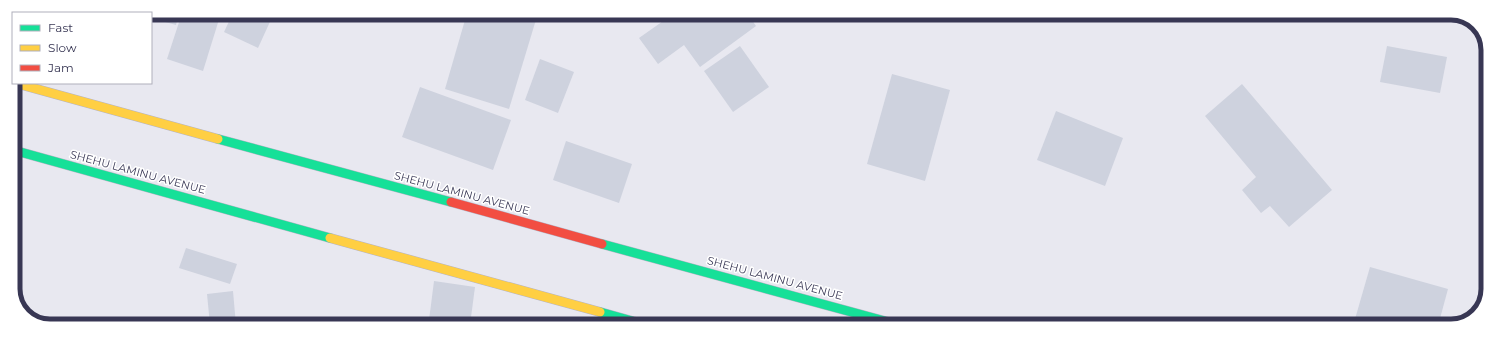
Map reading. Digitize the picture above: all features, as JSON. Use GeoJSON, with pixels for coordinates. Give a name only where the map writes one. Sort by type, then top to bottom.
{"type":"FeatureCollection","features":[{"type":"Feature","properties":{"kind":"street","name":"SHEHU LAMINU AVENUE"},"geometry":{"type":"LineString","coordinates":[[20,84],[877,319]]}},
{"type":"Feature","properties":{"kind":"street","name":"SHEHU LAMINU AVENUE"},"geometry":{"type":"LineString","coordinates":[[20,152],[625,319]]}},
{"type":"Feature","properties":{"kind":"building"},"geometry":{"type":"Polygon","coordinates":[[[158,20],[177,20],[176,25],[158,20]]]}},
{"type":"Feature","properties":{"kind":"building"},"geometry":{"type":"Polygon","coordinates":[[[180,20],[219,20],[203,71],[167,59],[180,20]]]}},
{"type":"Feature","properties":{"kind":"building"},"geometry":{"type":"Polygon","coordinates":[[[230,20],[271,20],[258,48],[224,32],[230,20]]]}},
{"type":"Feature","properties":{"kind":"building"},"geometry":{"type":"Polygon","coordinates":[[[465,20],[536,20],[509,109],[445,89],[465,20]]]}},
{"type":"Feature","properties":{"kind":"building"},"geometry":{"type":"Polygon","coordinates":[[[665,20],[752,20],[756,26],[700,67],[684,45],[658,64],[639,38],[665,20]]]}},
{"type":"Feature","properties":{"kind":"building"},"geometry":{"type":"Polygon","coordinates":[[[1446,20],[1457,21],[1457,23],[1446,20]]]}},
{"type":"Feature","properties":{"kind":"building"},"geometry":{"type":"Polygon","coordinates":[[[740,46],[769,87],[733,112],[704,71],[740,46]]]}},
{"type":"Feature","properties":{"kind":"building"},"geometry":{"type":"Polygon","coordinates":[[[1387,46],[1447,57],[1440,93],[1380,82],[1387,46]]]}},
{"type":"Feature","properties":{"kind":"building"},"geometry":{"type":"Polygon","coordinates":[[[540,59],[574,72],[558,113],[525,100],[540,59]]]}},
{"type":"Feature","properties":{"kind":"building"},"geometry":{"type":"Polygon","coordinates":[[[892,74],[950,90],[925,181],[867,164],[892,74]]]}},
{"type":"Feature","properties":{"kind":"building"},"geometry":{"type":"Polygon","coordinates":[[[1242,84],[1332,190],[1289,227],[1270,206],[1261,213],[1242,190],[1256,177],[1205,116],[1242,84]]]}},
{"type":"Feature","properties":{"kind":"building"},"geometry":{"type":"Polygon","coordinates":[[[420,87],[511,120],[493,170],[402,137],[420,87]]]}},
{"type":"Feature","properties":{"kind":"building"},"geometry":{"type":"Polygon","coordinates":[[[1056,111],[1123,138],[1105,186],[1037,160],[1056,111]]]}},
{"type":"Feature","properties":{"kind":"building"},"geometry":{"type":"Polygon","coordinates":[[[566,141],[632,164],[619,203],[553,180],[566,141]]]}},
{"type":"Feature","properties":{"kind":"building"},"geometry":{"type":"Polygon","coordinates":[[[186,248],[237,264],[230,284],[179,268],[186,248]]]}},
{"type":"Feature","properties":{"kind":"building"},"geometry":{"type":"Polygon","coordinates":[[[1370,267],[1448,289],[1440,319],[1355,319],[1370,267]]]}},
{"type":"Feature","properties":{"kind":"building"},"geometry":{"type":"Polygon","coordinates":[[[434,281],[475,287],[471,319],[429,319],[434,281]]]}},
{"type":"Feature","properties":{"kind":"building"},"geometry":{"type":"Polygon","coordinates":[[[233,291],[235,319],[209,319],[207,294],[233,291]]]}},
{"type":"Feature","properties":{"kind":"traffic: fast"},"geometry":{"type":"LineString","coordinates":[[218,139],[451,202]]}},
{"type":"Feature","properties":{"kind":"traffic: fast"},"geometry":{"type":"LineString","coordinates":[[20,152],[330,238]]}},
{"type":"Feature","properties":{"kind":"traffic: fast"},"geometry":{"type":"LineString","coordinates":[[602,244],[877,319]]}},
{"type":"Feature","properties":{"kind":"traffic: fast"},"geometry":{"type":"LineString","coordinates":[[600,312],[625,319]]}},
{"type":"Feature","properties":{"kind":"traffic: slow"},"geometry":{"type":"LineString","coordinates":[[20,84],[218,139]]}},
{"type":"Feature","properties":{"kind":"traffic: slow"},"geometry":{"type":"LineString","coordinates":[[330,238],[600,312]]}},
{"type":"Feature","properties":{"kind":"traffic: jam"},"geometry":{"type":"LineString","coordinates":[[451,202],[602,244]]}}]}
